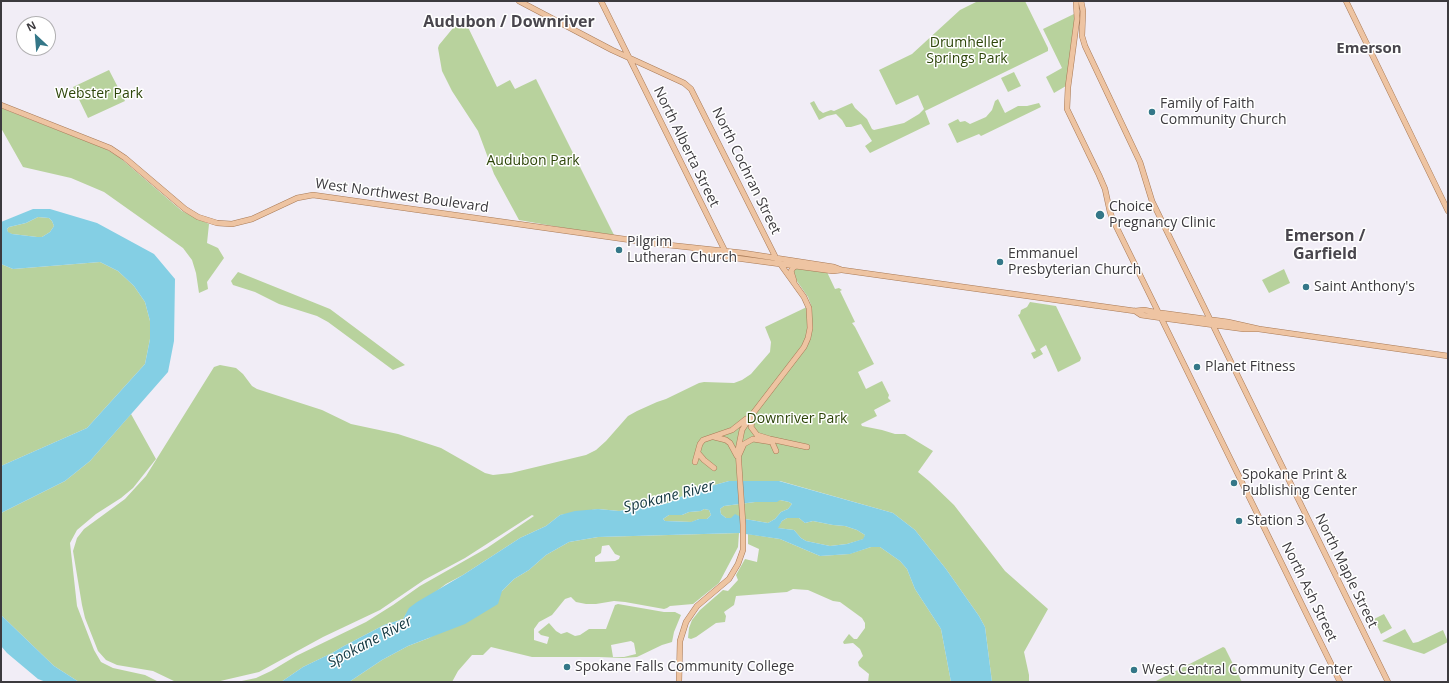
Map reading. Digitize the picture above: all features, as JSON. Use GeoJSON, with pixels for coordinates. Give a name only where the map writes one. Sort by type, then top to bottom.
{"type":"FeatureCollection","features":[{"type":"Feature","properties":{"kind":"main road"},"geometry":{"type":"LineString","coordinates":[[519,1],[612,50],[642,64]]}},
{"type":"Feature","properties":{"kind":"main road","name":"North Alberta Street"},"geometry":{"type":"LineString","coordinates":[[601,1],[728,257]]}},
{"type":"Feature","properties":{"kind":"main road","name":"North Ash Street"},"geometry":{"type":"LineString","coordinates":[[1076,1],[1077,19],[1068,87],[1067,110],[1105,189],[1113,220],[1340,682]]}},
{"type":"Feature","properties":{"kind":"main road","name":"North Maple Street"},"geometry":{"type":"LineString","coordinates":[[1081,1],[1083,11],[1082,36],[1087,51],[1142,166],[1147,188],[1152,201],[1388,682]]}},
{"type":"Feature","properties":{"kind":"main road"},"geometry":{"type":"LineString","coordinates":[[1346,1],[1448,211]]}},
{"type":"Feature","properties":{"kind":"main road","name":"North Alberta Street"},"geometry":{"type":"LineString","coordinates":[[623,47],[642,64]]}},
{"type":"Feature","properties":{"kind":"main road"},"geometry":{"type":"LineString","coordinates":[[612,50],[624,58],[636,73]]}},
{"type":"Feature","properties":{"kind":"main road","name":"North Cochran Street"},"geometry":{"type":"LineString","coordinates":[[642,64],[684,84],[695,94],[779,264],[804,297],[809,308],[811,321],[808,338],[804,347],[755,410]]}},
{"type":"Feature","properties":{"kind":"main road","name":"West Northwest Boulevard"},"geometry":{"type":"LineString","coordinates":[[1,105],[110,148],[185,209],[198,217],[217,223],[232,224],[252,219],[297,198],[313,195],[692,248],[776,258],[834,267],[842,270],[1135,311]]}},
{"type":"Feature","properties":{"kind":"main road","name":"West Northwest Boulevard"},"geometry":{"type":"LineString","coordinates":[[692,248],[700,252],[728,257],[833,271],[842,270]]}},
{"type":"Feature","properties":{"kind":"main road"},"geometry":{"type":"LineString","coordinates":[[794,284],[791,271],[796,266]]}},
{"type":"Feature","properties":{"kind":"main road"},"geometry":{"type":"LineString","coordinates":[[1146,311],[1152,305],[1153,300]]}},
{"type":"Feature","properties":{"kind":"main road"},"geometry":{"type":"LineString","coordinates":[[1135,311],[1141,315],[1249,326],[1259,329]]}},
{"type":"Feature","properties":{"kind":"main road"},"geometry":{"type":"LineString","coordinates":[[1135,311],[1159,312],[1211,322],[1227,327],[1259,329],[1448,356]]}},
{"type":"Feature","properties":{"kind":"main road"},"geometry":{"type":"LineString","coordinates":[[1149,316],[1159,321],[1166,332],[1170,335]]}},
{"type":"Feature","properties":{"kind":"main road"},"geometry":{"type":"LineString","coordinates":[[1219,340],[1220,332],[1227,327]]}},
{"type":"Feature","properties":{"kind":"main road"},"geometry":{"type":"LineString","coordinates":[[695,462],[702,442],[705,439],[726,433],[735,428],[755,410]]}},
{"type":"Feature","properties":{"kind":"main road"},"geometry":{"type":"LineString","coordinates":[[755,410],[751,422],[754,431],[759,436],[807,447]]}},
{"type":"Feature","properties":{"kind":"main road"},"geometry":{"type":"LineString","coordinates":[[679,682],[680,641],[686,622],[696,606],[729,579],[735,570],[743,550],[738,445],[740,435],[747,420],[755,410]]}},
{"type":"Feature","properties":{"kind":"main road"},"geometry":{"type":"LineString","coordinates":[[711,437],[726,440],[730,443],[738,462]]}},
{"type":"Feature","properties":{"kind":"main road"},"geometry":{"type":"LineString","coordinates":[[738,462],[743,446],[749,441],[753,439],[760,439],[772,442],[778,450],[773,440]]}},
{"type":"Feature","properties":{"kind":"main road"},"geometry":{"type":"LineString","coordinates":[[698,453],[714,468]]}},
{"type":"Feature","properties":{"kind":"green space","name":"Drumheller Springs Park"},"geometry":{"type":"Polygon","coordinates":[[[978,1],[1025,1],[1048,48],[1048,51],[925,111],[930,124],[870,153],[865,146],[872,141],[861,124],[846,127],[836,114],[819,120],[810,103],[814,101],[819,110],[823,113],[831,110],[834,111],[852,103],[855,108],[867,119],[874,130],[904,123],[919,114],[924,109],[918,95],[896,105],[879,70],[912,54],[960,10],[978,1]]]}},
{"type":"Feature","properties":{"kind":"green space"},"geometry":{"type":"Polygon","coordinates":[[[1076,13],[1066,86],[1054,93],[1046,77],[1062,68],[1043,29],[1076,13]]]}},
{"type":"Feature","properties":{"kind":"green space","name":"Audubon Park"},"geometry":{"type":"Polygon","coordinates":[[[465,21],[497,87],[510,80],[515,89],[536,79],[614,235],[519,220],[494,174],[478,131],[452,91],[442,71],[438,48],[439,45],[453,28],[465,21]]]}},
{"type":"Feature","properties":{"kind":"green space","name":"Webster Park"},"geometry":{"type":"Polygon","coordinates":[[[109,70],[125,101],[88,118],[73,87],[109,70]]]}},
{"type":"Feature","properties":{"kind":"green space"},"geometry":{"type":"Polygon","coordinates":[[[1014,72],[1021,86],[1008,92],[1001,78],[1014,72]]]}},
{"type":"Feature","properties":{"kind":"green space"},"geometry":{"type":"Polygon","coordinates":[[[998,99],[1005,113],[1018,106],[1027,106],[1039,103],[1041,107],[981,136],[979,134],[957,143],[948,124],[958,119],[960,122],[965,121],[970,124],[986,117],[992,110],[995,101],[998,99]]]}},
{"type":"Feature","properties":{"kind":"green space"},"geometry":{"type":"Polygon","coordinates":[[[1,108],[106,149],[119,157],[182,211],[209,224],[207,243],[218,248],[224,258],[207,282],[208,289],[199,293],[196,273],[192,260],[183,248],[104,192],[71,178],[23,167],[1,128],[1,108]]]}},
{"type":"Feature","properties":{"kind":"green space"},"geometry":{"type":"Polygon","coordinates":[[[38,217],[49,218],[54,226],[50,232],[42,237],[8,233],[7,229],[9,227],[26,223],[38,217]]]}},
{"type":"Feature","properties":{"kind":"green space"},"geometry":{"type":"Polygon","coordinates":[[[100,262],[118,271],[134,286],[145,302],[150,321],[150,339],[145,364],[87,428],[1,466],[1,264],[13,269],[100,262]]]}},
{"type":"Feature","properties":{"kind":"green space","name":"Downriver Park"},"geometry":{"type":"Polygon","coordinates":[[[794,268],[827,272],[835,289],[839,288],[842,290],[840,291],[855,322],[852,323],[874,364],[858,372],[866,389],[882,381],[889,395],[888,398],[891,401],[874,410],[877,416],[861,424],[862,426],[895,434],[905,434],[933,451],[918,472],[954,505],[1005,571],[1048,609],[1024,652],[1029,682],[992,682],[985,627],[946,569],[915,530],[893,513],[780,481],[729,481],[693,491],[668,503],[619,511],[598,509],[560,515],[546,526],[520,538],[463,575],[446,584],[406,614],[403,619],[384,625],[303,667],[281,682],[237,682],[256,678],[296,656],[366,622],[420,586],[487,548],[534,516],[532,515],[465,558],[424,580],[380,610],[323,637],[259,672],[216,682],[176,682],[153,671],[117,665],[106,660],[98,651],[85,618],[82,605],[73,551],[77,538],[84,529],[125,499],[146,476],[214,367],[220,365],[236,368],[243,374],[252,386],[257,389],[322,410],[351,424],[398,434],[441,448],[485,473],[493,475],[511,473],[586,455],[596,450],[628,416],[637,411],[699,383],[734,383],[751,374],[770,352],[771,342],[765,327],[811,305],[808,297],[792,274],[794,268]]]}},
{"type":"Feature","properties":{"kind":"green space"},"geometry":{"type":"Polygon","coordinates":[[[1284,269],[1290,283],[1269,293],[1262,280],[1284,269]]]}},
{"type":"Feature","properties":{"kind":"green space"},"geometry":{"type":"Polygon","coordinates":[[[238,272],[330,309],[405,365],[393,370],[328,322],[317,316],[279,304],[255,292],[233,285],[231,281],[238,272]]]}},
{"type":"Feature","properties":{"kind":"green space"},"geometry":{"type":"Polygon","coordinates":[[[1030,302],[1056,306],[1081,358],[1080,361],[1058,372],[1046,345],[1040,349],[1043,354],[1034,359],[1031,353],[1036,351],[1018,315],[1030,302]]]}},
{"type":"Feature","properties":{"kind":"green space"},"geometry":{"type":"Polygon","coordinates":[[[131,414],[156,459],[133,488],[121,498],[96,514],[77,530],[70,543],[77,606],[94,650],[101,662],[113,668],[145,675],[159,682],[79,682],[54,666],[1,615],[1,513],[65,481],[90,461],[131,414]]]}},
{"type":"Feature","properties":{"kind":"green space"},"geometry":{"type":"Polygon","coordinates":[[[780,500],[792,504],[788,509],[781,512],[775,519],[768,523],[745,519],[726,518],[721,514],[720,509],[724,506],[780,500]]]}},
{"type":"Feature","properties":{"kind":"green space"},"geometry":{"type":"Polygon","coordinates":[[[704,509],[709,510],[711,515],[707,519],[699,519],[692,522],[665,521],[663,519],[669,515],[682,515],[704,509]]]}},
{"type":"Feature","properties":{"kind":"green space"},"geometry":{"type":"Polygon","coordinates":[[[787,518],[799,518],[805,523],[813,521],[845,526],[857,530],[865,535],[864,539],[847,544],[830,546],[806,541],[794,530],[777,528],[782,521],[787,518]]]}},
{"type":"Feature","properties":{"kind":"green space"},"geometry":{"type":"Polygon","coordinates":[[[739,533],[738,547],[719,583],[693,604],[670,606],[664,609],[614,601],[586,604],[576,602],[571,597],[565,599],[552,615],[539,622],[534,629],[534,640],[547,644],[549,637],[541,635],[538,632],[549,623],[561,634],[567,632],[575,636],[580,635],[589,629],[606,629],[615,605],[618,604],[664,612],[675,612],[681,615],[674,632],[672,642],[637,657],[623,658],[532,657],[491,647],[483,655],[472,655],[458,671],[452,682],[349,682],[382,660],[408,646],[429,638],[502,591],[514,579],[529,570],[546,555],[569,542],[598,537],[739,533]],[[609,545],[602,546],[601,553],[595,557],[595,562],[615,561],[619,559],[620,556],[615,554],[609,545]],[[631,641],[611,645],[613,657],[624,657],[636,654],[634,643],[631,641]]]}},
{"type":"Feature","properties":{"kind":"green space"},"geometry":{"type":"Polygon","coordinates":[[[748,534],[780,539],[820,556],[849,554],[871,547],[880,547],[900,561],[907,569],[915,589],[941,629],[951,682],[868,682],[869,674],[859,666],[858,662],[863,656],[860,649],[853,643],[844,644],[843,642],[849,634],[854,639],[857,639],[865,628],[865,623],[862,618],[840,602],[833,601],[808,590],[793,589],[787,592],[736,596],[734,605],[724,612],[726,616],[725,622],[716,623],[696,637],[691,639],[688,638],[692,620],[700,610],[723,590],[728,591],[738,580],[736,575],[745,559],[757,562],[759,549],[748,544],[748,534]]]}},
{"type":"Feature","properties":{"kind":"green space"},"geometry":{"type":"Polygon","coordinates":[[[1384,614],[1392,628],[1381,634],[1374,619],[1384,614]]]}},
{"type":"Feature","properties":{"kind":"green space"},"geometry":{"type":"Polygon","coordinates":[[[1405,629],[1413,643],[1443,630],[1448,642],[1424,654],[1382,641],[1405,629]]]}},
{"type":"Feature","properties":{"kind":"green space"},"geometry":{"type":"Polygon","coordinates":[[[1223,647],[1225,648],[1242,682],[1154,682],[1223,647]]]}},
{"type":"Feature","properties":{"kind":"water"},"geometry":{"type":"Polygon","coordinates":[[[33,209],[50,209],[97,223],[154,254],[175,279],[174,341],[168,372],[90,461],[65,481],[1,513],[1,466],[87,428],[145,364],[150,339],[150,321],[145,302],[134,286],[118,271],[100,262],[13,269],[1,264],[1,222],[33,209]],[[38,217],[26,223],[9,227],[7,229],[8,232],[12,234],[42,237],[50,232],[54,226],[49,218],[38,217]]]}},
{"type":"Feature","properties":{"kind":"water","name":"Spokane River"},"geometry":{"type":"Polygon","coordinates":[[[729,481],[779,481],[893,513],[915,530],[946,569],[979,616],[985,627],[992,682],[951,682],[941,629],[915,589],[907,569],[900,561],[880,547],[871,547],[850,554],[820,556],[780,539],[739,533],[598,537],[569,542],[546,555],[529,570],[514,579],[502,591],[498,604],[465,624],[408,646],[382,660],[349,682],[281,682],[303,667],[384,625],[403,619],[409,608],[417,602],[463,575],[520,538],[546,526],[560,515],[575,511],[598,509],[619,511],[668,503],[693,491],[729,481]],[[780,500],[777,502],[755,502],[724,506],[720,509],[721,514],[726,518],[731,518],[735,514],[745,519],[768,523],[775,519],[781,512],[788,509],[792,504],[780,500]],[[704,509],[701,511],[689,512],[682,515],[669,515],[663,519],[665,521],[691,522],[699,519],[707,519],[711,515],[709,510],[704,509]],[[787,518],[782,521],[778,528],[794,530],[806,541],[830,546],[847,544],[863,539],[865,535],[857,530],[845,526],[813,521],[805,523],[799,518],[787,518]]]}},
{"type":"Feature","properties":{"kind":"water"},"geometry":{"type":"Polygon","coordinates":[[[1,615],[54,666],[79,682],[46,682],[38,679],[7,653],[1,646],[1,615]]]}},
{"type":"Feature","properties":{"kind":"place","name":"Family of Faith Community Church"},"geometry":{"type":"Point","coordinates":[1152,112]}},
{"type":"Feature","properties":{"kind":"place","name":"Choice Pregnancy Clinic"},"geometry":{"type":"Point","coordinates":[1100,215]}},
{"type":"Feature","properties":{"kind":"place","name":"Pilgrim Lutheran Church"},"geometry":{"type":"Point","coordinates":[619,250]}},
{"type":"Feature","properties":{"kind":"place","name":"Emmanuel Presbyterian Church"},"geometry":{"type":"Point","coordinates":[1000,262]}},
{"type":"Feature","properties":{"kind":"place","name":"Saint Anthony's"},"geometry":{"type":"Point","coordinates":[1306,287]}},
{"type":"Feature","properties":{"kind":"place","name":"Planet Fitness"},"geometry":{"type":"Point","coordinates":[1197,367]}},
{"type":"Feature","properties":{"kind":"place","name":"Spokane Print & Publishing Center"},"geometry":{"type":"Point","coordinates":[1234,483]}},
{"type":"Feature","properties":{"kind":"place","name":"Station 3"},"geometry":{"type":"Point","coordinates":[1239,521]}},
{"type":"Feature","properties":{"kind":"place","name":"Spokane Falls Community College"},"geometry":{"type":"Point","coordinates":[567,667]}},
{"type":"Feature","properties":{"kind":"place","name":"West Central Community Center"},"geometry":{"type":"Point","coordinates":[1134,670]}},
{"type":"Feature","properties":{"kind":"district","name":"Audubon / Downriver"},"geometry":{"type":"Point","coordinates":[509,22]}},
{"type":"Feature","properties":{"kind":"district","name":"Emerson"},"geometry":{"type":"Point","coordinates":[1369,49]}},
{"type":"Feature","properties":{"kind":"district","name":"Emerson / Garfield"},"geometry":{"type":"Point","coordinates":[1325,245]}}]}
